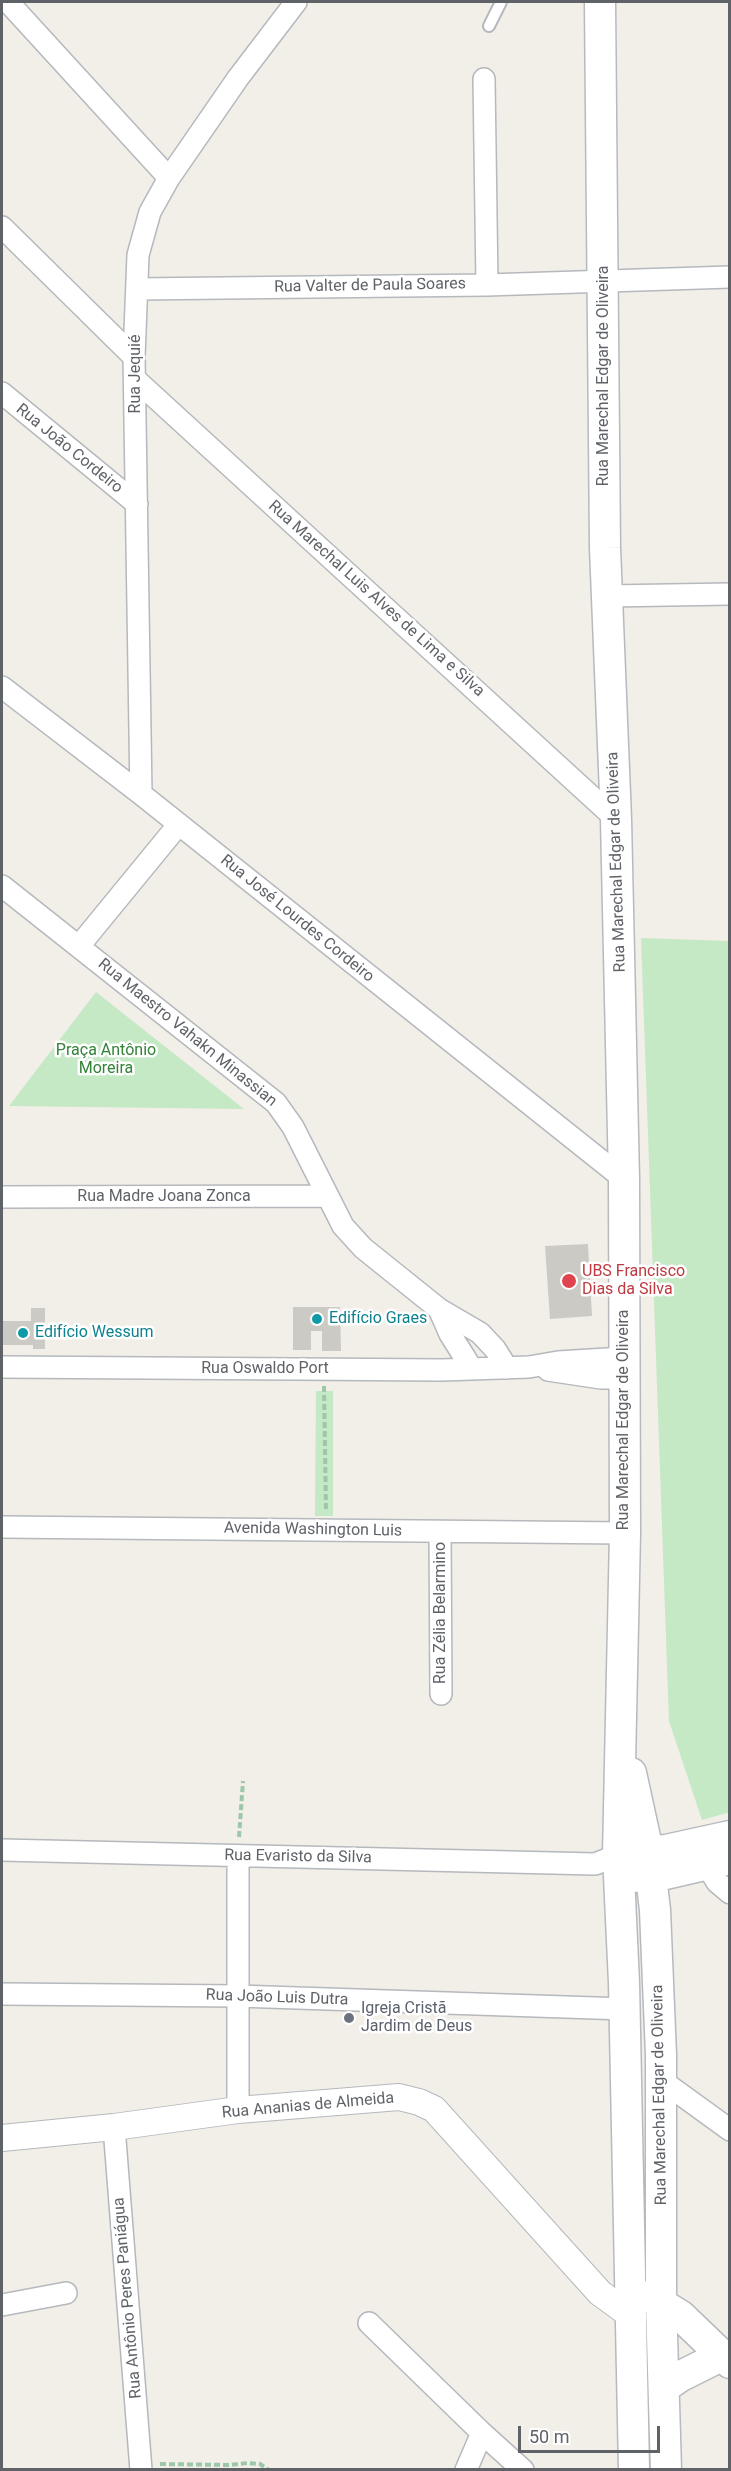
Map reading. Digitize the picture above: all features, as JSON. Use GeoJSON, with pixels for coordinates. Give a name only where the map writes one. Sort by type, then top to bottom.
{"type":"FeatureCollection","features":[{"type":"Feature","properties":{"kind":"main road","name":"Rua Marechal Edgar de Oliveira"},"geometry":{"type":"LineString","coordinates":[[600,2],[608,596],[616,819],[624,1179],[625,1533],[621,1723],[611,1866],[625,2009],[634,2469]]}},
{"type":"Feature","properties":{"kind":"main road","name":"Rua Marechal Edgar de Oliveira"},"geometry":{"type":"LineString","coordinates":[[621,1723],[649,1864],[655,1910],[661,2080],[661,2302],[666,2469]]}},
{"type":"Feature","properties":{"kind":"main road"},"geometry":{"type":"LineString","coordinates":[[649,1864],[729,1836]]}},
{"type":"Feature","properties":{"kind":"main road"},"geometry":{"type":"LineString","coordinates":[[611,1866],[718,1862]]}},
{"type":"Feature","properties":{"kind":"main road"},"geometry":{"type":"LineString","coordinates":[[632,2303],[661,2302],[681,2316],[724,2363]]}},
{"type":"Feature","properties":{"kind":"main road"},"geometry":{"type":"LineString","coordinates":[[632,2303],[663,2332],[724,2363]]}},
{"type":"Feature","properties":{"kind":"main road"},"geometry":{"type":"LineString","coordinates":[[664,2387],[681,2376],[724,2363]]}},
{"type":"Feature","properties":{"kind":"street"},"geometry":{"type":"LineString","coordinates":[[8,2],[169,178]]}},
{"type":"Feature","properties":{"kind":"street","name":"Rua Jequié"},"geometry":{"type":"LineString","coordinates":[[141,794],[134,357],[138,255],[150,212],[169,178],[238,78],[296,2]]}},
{"type":"Feature","properties":{"kind":"street"},"geometry":{"type":"LineString","coordinates":[[484,79],[487,285]]}},
{"type":"Feature","properties":{"kind":"street"},"geometry":{"type":"LineString","coordinates":[[2,227],[134,357]]}},
{"type":"Feature","properties":{"kind":"street","name":"Rua Valter de Paula Soares"},"geometry":{"type":"LineString","coordinates":[[137,288],[487,285],[729,277]]}},
{"type":"Feature","properties":{"kind":"street","name":"Rua Marechal Luis Alves de Lima e Silva"},"geometry":{"type":"LineString","coordinates":[[135,379],[616,819]]}},
{"type":"Feature","properties":{"kind":"street","name":"Rua João Cordeiro"},"geometry":{"type":"LineString","coordinates":[[2,393],[137,504]]}},
{"type":"Feature","properties":{"kind":"street"},"geometry":{"type":"LineString","coordinates":[[608,596],[729,594]]}},
{"type":"Feature","properties":{"kind":"street","name":"Rua José Lourdes Cordeiro"},"geometry":{"type":"LineString","coordinates":[[2,687],[179,824],[624,1179]]}},
{"type":"Feature","properties":{"kind":"street"},"geometry":{"type":"LineString","coordinates":[[79,946],[179,824]]}},
{"type":"Feature","properties":{"kind":"street","name":"Rua Maestro Vahakn Minassian"},"geometry":{"type":"LineString","coordinates":[[2,886],[276,1103],[293,1127],[343,1226],[363,1248],[439,1310],[480,1333],[495,1349],[507,1368]]}},
{"type":"Feature","properties":{"kind":"street"},"geometry":{"type":"LineString","coordinates":[[591,1153],[623,1146]]}},
{"type":"Feature","properties":{"kind":"street","name":"Rua Madre Joana Zonca"},"geometry":{"type":"LineString","coordinates":[[2,1197],[326,1196]]}},
{"type":"Feature","properties":{"kind":"street","name":"Rua Maestro Vahakn Minassian"},"geometry":{"type":"LineString","coordinates":[[439,1310],[450,1334],[472,1369]]}},
{"type":"Feature","properties":{"kind":"street","name":"Rua Oswaldo Port"},"geometry":{"type":"LineString","coordinates":[[2,1367],[472,1369],[529,1367],[558,1362],[624,1368]]}},
{"type":"Feature","properties":{"kind":"street","name":"Avenida Washington Luis"},"geometry":{"type":"LineString","coordinates":[[2,1527],[625,1533]]}},
{"type":"Feature","properties":{"kind":"street","name":"Rua Zélia Belarmino"},"geometry":{"type":"LineString","coordinates":[[441,1532],[441,1694]]}},
{"type":"Feature","properties":{"kind":"street","name":"Rua Evaristo da Silva"},"geometry":{"type":"LineString","coordinates":[[2,1850],[611,1866]]}},
{"type":"Feature","properties":{"kind":"street"},"geometry":{"type":"LineString","coordinates":[[238,1856],[238,2110]]}},
{"type":"Feature","properties":{"kind":"street"},"geometry":{"type":"LineString","coordinates":[[718,1862],[717,1882],[729,1893]]}},
{"type":"Feature","properties":{"kind":"street","name":"Rua João Luis Dutra"},"geometry":{"type":"LineString","coordinates":[[2,1994],[238,1996],[625,2009]]}},
{"type":"Feature","properties":{"kind":"street"},"geometry":{"type":"LineString","coordinates":[[661,2080],[729,2130]]}},
{"type":"Feature","properties":{"kind":"street","name":"Rua Ananias de Almeida"},"geometry":{"type":"LineString","coordinates":[[2,2138],[114,2127],[238,2110],[399,2097],[419,2102],[434,2109],[600,2293],[632,2303]]}},
{"type":"Feature","properties":{"kind":"street","name":"Rua Antônio Peres Paniágua"},"geometry":{"type":"LineString","coordinates":[[114,2127],[141,2467]]}},
{"type":"Feature","properties":{"kind":"street"},"geometry":{"type":"LineString","coordinates":[[2,2304],[66,2293]]}},
{"type":"Feature","properties":{"kind":"street"},"geometry":{"type":"LineString","coordinates":[[369,2323],[482,2433],[523,2469]]}},
{"type":"Feature","properties":{"kind":"street"},"geometry":{"type":"LineString","coordinates":[[466,2469],[482,2433]]}},
{"type":"Feature","properties":{"kind":"lane"},"geometry":{"type":"LineString","coordinates":[[489,26],[501,2]]}},
{"type":"Feature","properties":{"kind":"path"},"geometry":{"type":"LineString","coordinates":[[324,1370],[327,1529]]}},
{"type":"Feature","properties":{"kind":"path"},"geometry":{"type":"LineString","coordinates":[[238,1856],[243,1781]]}},
{"type":"Feature","properties":{"kind":"path"},"geometry":{"type":"LineString","coordinates":[[141,2467],[260,2464],[269,2469]]}},
{"type":"Feature","properties":{"kind":"green space"},"geometry":{"type":"Polygon","coordinates":[[[641,938],[729,941],[730,1812],[702,1820],[669,1721],[641,938]]]}},
{"type":"Feature","properties":{"kind":"green space","name":"Praça Antônio Moreira"},"geometry":{"type":"Polygon","coordinates":[[[96,992],[244,1109],[9,1106],[96,992]]]}},
{"type":"Feature","properties":{"kind":"green space"},"geometry":{"type":"Polygon","coordinates":[[[316,1391],[333,1391],[333,1516],[315,1516],[316,1391]]]}},
{"type":"Feature","properties":{"kind":"building","name":"UBS Francisco Dias da Silva"},"geometry":{"type":"Polygon","coordinates":[[[588,1244],[592,1316],[550,1319],[545,1246],[588,1244]]]}},
{"type":"Feature","properties":{"kind":"building","name":"Edifício Graes"},"geometry":{"type":"Polygon","coordinates":[[[293,1307],[340,1307],[341,1351],[322,1351],[322,1331],[311,1331],[311,1350],[293,1350],[293,1307]]]}},
{"type":"Feature","properties":{"kind":"building","name":"Edifício Wessum"},"geometry":{"type":"Polygon","coordinates":[[[31,1308],[45,1308],[45,1349],[33,1349],[33,1345],[2,1345],[2,1321],[31,1321],[31,1308]]]}},
{"type":"Feature","properties":{"kind":"place","name":"UBS Francisco Dias da Silva"},"geometry":{"type":"Point","coordinates":[569,1281]}},
{"type":"Feature","properties":{"kind":"place","name":"Edifício Graes"},"geometry":{"type":"Point","coordinates":[317,1319]}},
{"type":"Feature","properties":{"kind":"place","name":"Edifício Wessum"},"geometry":{"type":"Point","coordinates":[23,1333]}},
{"type":"Feature","properties":{"kind":"place","name":"Igreja Cristã Jardim de Deus"},"geometry":{"type":"Point","coordinates":[349,2018]}}]}
